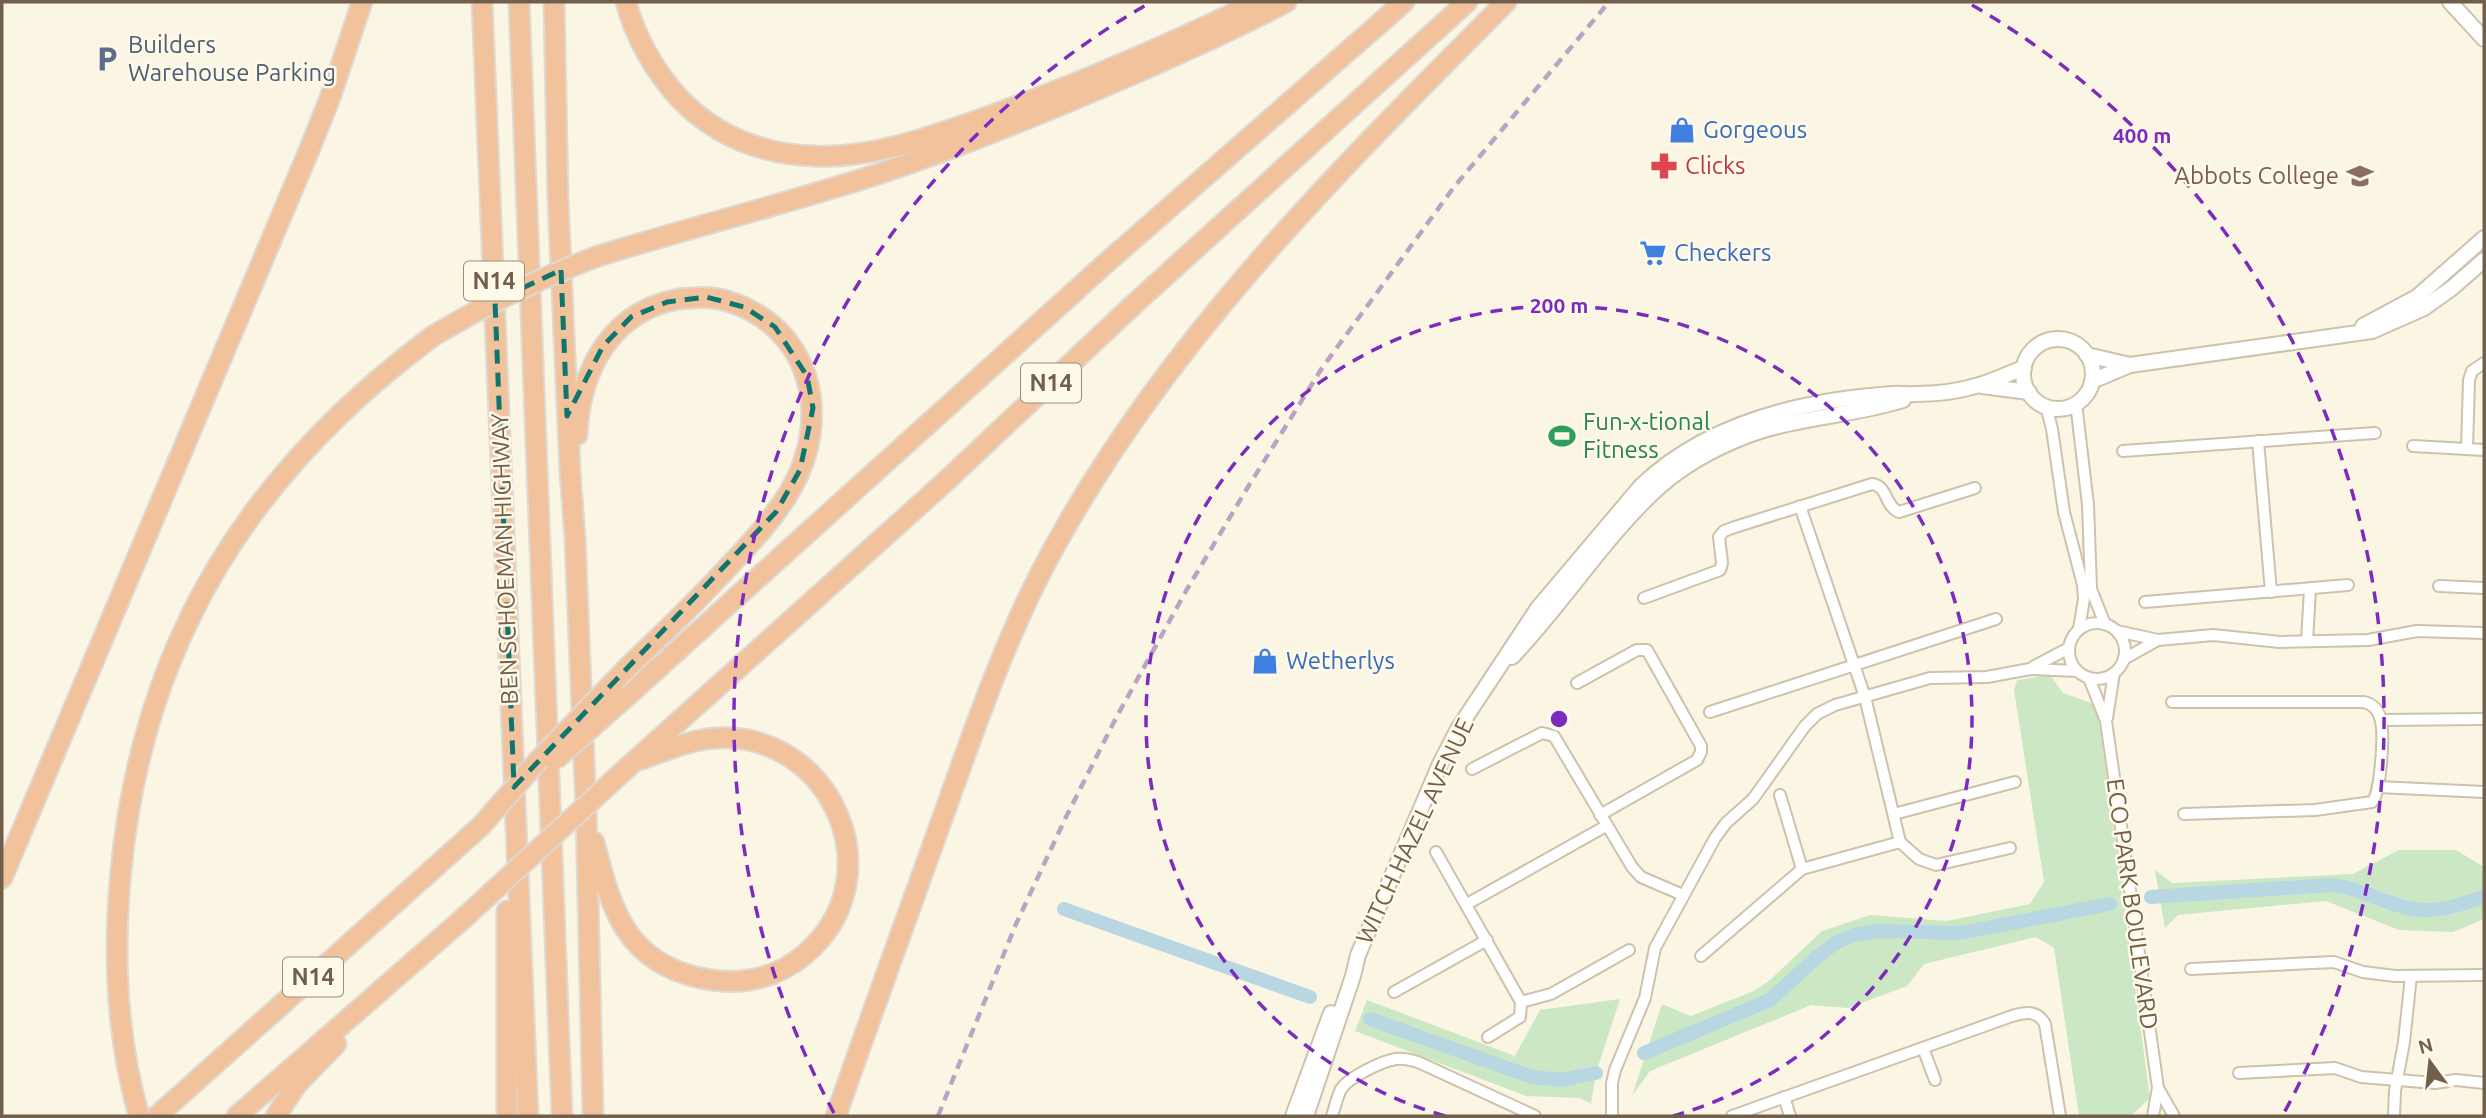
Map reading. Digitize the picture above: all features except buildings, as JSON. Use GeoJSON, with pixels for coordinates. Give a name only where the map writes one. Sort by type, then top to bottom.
{"type":"FeatureCollection","features":[{"type":"Feature","properties":{"kind":"highway"},"geometry":{"type":"LineString","coordinates":[[2,878],[309,153],[362,2]]}},
{"type":"Feature","properties":{"kind":"highway","name":"BEN SCHOEMAN HIGHWAY"},"geometry":{"type":"LineString","coordinates":[[482,2],[528,1116]]}},
{"type":"Feature","properties":{"kind":"highway","name":"BEN SCHOEMAN HIGHWAY"},"geometry":{"type":"LineString","coordinates":[[519,2],[562,1116]]}},
{"type":"Feature","properties":{"kind":"highway"},"geometry":{"type":"LineString","coordinates":[[554,2],[558,199],[586,810],[593,1116]]}},
{"type":"Feature","properties":{"kind":"highway"},"geometry":{"type":"LineString","coordinates":[[626,2],[655,68],[690,110],[734,139],[782,153],[814,156],[871,151],[911,143],[951,130],[1082,81],[1258,2]]}},
{"type":"Feature","properties":{"kind":"highway"},"geometry":{"type":"LineString","coordinates":[[139,1116],[126,1067],[115,961],[126,818],[138,757],[172,653],[227,550],[265,495],[308,445],[358,396],[433,336],[478,309],[556,272],[598,256],[871,176],[961,146],[1193,48],[1286,2]]}},
{"type":"Feature","properties":{"kind":"highway","name":"N14"},"geometry":{"type":"LineString","coordinates":[[157,1116],[1105,264],[1404,2]]}},
{"type":"Feature","properties":{"kind":"highway","name":"N14"},"geometry":{"type":"LineString","coordinates":[[237,1116],[465,916],[954,473],[1131,307],[1467,2]]}},
{"type":"Feature","properties":{"kind":"highway"},"geometry":{"type":"LineString","coordinates":[[836,1116],[982,709],[1015,628],[1040,575],[1110,454],[1204,325],[1319,196],[1506,2]]}},
{"type":"Feature","properties":{"kind":"highway"},"geometry":{"type":"LineString","coordinates":[[481,826],[529,771],[757,537],[791,490],[800,470],[812,428],[811,391],[799,359],[775,327],[762,316],[744,307],[724,300],[706,298],[667,302],[649,307],[631,317],[615,332],[603,346],[590,372],[582,397],[578,427],[575,538]]}},
{"type":"Feature","properties":{"kind":"highway"},"geometry":{"type":"LineString","coordinates":[[586,810],[614,909],[630,937],[657,961],[689,976],[712,981],[747,981],[782,971],[815,946],[838,915],[847,880],[849,858],[841,820],[833,803],[807,771],[789,756],[740,738],[700,740],[631,764]]}},
{"type":"Feature","properties":{"kind":"highway"},"geometry":{"type":"LineString","coordinates":[[507,1116],[506,948],[512,752]]}},
{"type":"Feature","properties":{"kind":"highway"},"geometry":{"type":"LineString","coordinates":[[276,1116],[297,1084],[424,953]]}},
{"type":"Feature","properties":{"kind":"street"},"geometry":{"type":"LineString","coordinates":[[2451,2],[2484,38]]}},
{"type":"Feature","properties":{"kind":"street"},"geometry":{"type":"LineString","coordinates":[[2350,333],[2417,297],[2484,239]]}},
{"type":"Feature","properties":{"kind":"street"},"geometry":{"type":"LineString","coordinates":[[2092,381],[2130,365],[2372,331],[2410,316],[2452,288],[2484,260]]}},
{"type":"Feature","properties":{"kind":"street"},"geometry":{"type":"LineString","coordinates":[[2046,406],[2066,407],[2087,394],[2092,381],[2091,363],[2080,346],[2069,341],[2049,340],[2032,351],[2024,368],[2029,392],[2046,406],[2052,429],[2064,512],[2083,585],[2084,599],[2079,629]]}},
{"type":"Feature","properties":{"kind":"street"},"geometry":{"type":"LineString","coordinates":[[2087,355],[2130,365]]}},
{"type":"Feature","properties":{"kind":"street"},"geometry":{"type":"LineString","coordinates":[[2468,449],[2469,380],[2472,371],[2484,363]]}},
{"type":"Feature","properties":{"kind":"street","name":"WITCH HAZEL AVENUE"},"geometry":{"type":"LineString","coordinates":[[1306,1116],[1358,955],[1440,764],[1458,729],[1496,673],[1538,630],[1660,486],[1717,449],[1772,428],[1900,401],[1916,394],[1978,385],[2024,368]]}},
{"type":"Feature","properties":{"kind":"street","name":"WITCH HAZEL AVENUE"},"geometry":{"type":"LineString","coordinates":[[1978,385],[2029,392]]}},
{"type":"Feature","properties":{"kind":"street"},"geometry":{"type":"LineString","coordinates":[[2076,403],[2088,505],[2091,589],[2105,624]]}},
{"type":"Feature","properties":{"kind":"street"},"geometry":{"type":"LineString","coordinates":[[2123,451],[2375,433]]}},
{"type":"Feature","properties":{"kind":"street"},"geometry":{"type":"LineString","coordinates":[[2258,441],[2271,592]]}},
{"type":"Feature","properties":{"kind":"street"},"geometry":{"type":"LineString","coordinates":[[2413,446],[2484,450]]}},
{"type":"Feature","properties":{"kind":"street"},"geometry":{"type":"LineString","coordinates":[[1644,598],[1720,570],[1722,563],[1719,537],[1724,531],[1875,484],[1882,488],[1892,509],[1899,512],[1975,488]]}},
{"type":"Feature","properties":{"kind":"street"},"geometry":{"type":"LineString","coordinates":[[1800,506],[1865,697],[1900,842],[1919,859],[1936,864],[2010,848]]}},
{"type":"Feature","properties":{"kind":"street"},"geometry":{"type":"LineString","coordinates":[[2145,601],[2348,585]]}},
{"type":"Feature","properties":{"kind":"street"},"geometry":{"type":"LineString","coordinates":[[2439,586],[2484,588]]}},
{"type":"Feature","properties":{"kind":"street"},"geometry":{"type":"LineString","coordinates":[[2307,641],[2310,589]]}},
{"type":"Feature","properties":{"kind":"street"},"geometry":{"type":"LineString","coordinates":[[1710,712],[1996,619]]}},
{"type":"Feature","properties":{"kind":"street"},"geometry":{"type":"LineString","coordinates":[[2077,671],[2069,657],[2068,648],[2074,634],[2091,623],[2105,624],[2117,631],[2158,640],[2213,635],[2269,642],[2368,640],[2417,631],[2484,633]]}},
{"type":"Feature","properties":{"kind":"street"},"geometry":{"type":"LineString","coordinates":[[2117,631],[2124,645],[2124,659]]}},
{"type":"Feature","properties":{"kind":"street"},"geometry":{"type":"LineString","coordinates":[[1612,1116],[1611,1091],[1615,1070],[1645,998],[1655,948],[1720,830],[1753,799],[1804,726],[1824,710],[1930,678],[1987,677],[2030,669],[2077,671],[2089,678],[2102,678],[2114,673],[2124,659],[2158,640]]}},
{"type":"Feature","properties":{"kind":"street"},"geometry":{"type":"LineString","coordinates":[[2030,669],[2068,648]]}},
{"type":"Feature","properties":{"kind":"street"},"geometry":{"type":"LineString","coordinates":[[1577,682],[1637,650],[1647,650],[1701,746],[1702,752],[1697,760],[1600,815]]}},
{"type":"Feature","properties":{"kind":"street","name":"ECO PARK BOULEVARD"},"geometry":{"type":"LineString","coordinates":[[2106,721],[2114,673]]}},
{"type":"Feature","properties":{"kind":"street","name":"ECO PARK BOULEVARD"},"geometry":{"type":"LineString","coordinates":[[2089,678],[2106,721],[2158,1088],[2153,1116]]}},
{"type":"Feature","properties":{"kind":"street"},"geometry":{"type":"LineString","coordinates":[[2172,702],[2364,702],[2374,707],[2381,720],[2378,787],[2376,799],[2372,802],[2336,808],[2184,814]]}},
{"type":"Feature","properties":{"kind":"street"},"geometry":{"type":"LineString","coordinates":[[2381,720],[2484,719]]}},
{"type":"Feature","properties":{"kind":"street"},"geometry":{"type":"LineString","coordinates":[[1472,769],[1542,733],[1551,734],[1559,741],[1606,826],[1637,873],[1683,895]]}},
{"type":"Feature","properties":{"kind":"street"},"geometry":{"type":"LineString","coordinates":[[1894,814],[2015,782]]}},
{"type":"Feature","properties":{"kind":"street"},"geometry":{"type":"LineString","coordinates":[[2378,787],[2484,792]]}},
{"type":"Feature","properties":{"kind":"street"},"geometry":{"type":"LineString","coordinates":[[1780,795],[1802,869]]}},
{"type":"Feature","properties":{"kind":"street"},"geometry":{"type":"LineString","coordinates":[[1467,904],[1606,826]]}},
{"type":"Feature","properties":{"kind":"street"},"geometry":{"type":"LineString","coordinates":[[1701,956],[1802,869],[1900,842]]}},
{"type":"Feature","properties":{"kind":"street"},"geometry":{"type":"LineString","coordinates":[[1436,852],[1521,1002],[1520,1017],[1488,1037]]}},
{"type":"Feature","properties":{"kind":"street"},"geometry":{"type":"LineString","coordinates":[[1394,992],[1487,940]]}},
{"type":"Feature","properties":{"kind":"street"},"geometry":{"type":"LineString","coordinates":[[1521,1002],[1551,994],[1629,950]]}},
{"type":"Feature","properties":{"kind":"street","name":"WITCH HAZEL AVENUE"},"geometry":{"type":"LineString","coordinates":[[1293,1116],[1346,973],[1358,955]]}},
{"type":"Feature","properties":{"kind":"street"},"geometry":{"type":"LineString","coordinates":[[2191,969],[2334,962],[2363,972],[2411,976],[2484,975]]}},
{"type":"Feature","properties":{"kind":"street"},"geometry":{"type":"LineString","coordinates":[[2394,1116],[2411,976]]}},
{"type":"Feature","properties":{"kind":"street"},"geometry":{"type":"LineString","coordinates":[[1732,1116],[2029,1012],[2036,1014],[2045,1024],[2060,1116]]}},
{"type":"Feature","properties":{"kind":"street"},"geometry":{"type":"LineString","coordinates":[[1923,1048],[1935,1080]]}},
{"type":"Feature","properties":{"kind":"street"},"geometry":{"type":"LineString","coordinates":[[1332,1116],[1340,1091],[1346,1083],[1393,1059],[1404,1059],[1418,1062],[1535,1116]]}},
{"type":"Feature","properties":{"kind":"street"},"geometry":{"type":"LineString","coordinates":[[2239,1073],[2335,1068],[2356,1076],[2435,1083],[2456,1080],[2484,1083]]}},
{"type":"Feature","properties":{"kind":"street","name":"ECO PARK BOULEVARD"},"geometry":{"type":"LineString","coordinates":[[2158,1088],[2174,1116]]}},
{"type":"Feature","properties":{"kind":"street"},"geometry":{"type":"LineString","coordinates":[[1784,1097],[1790,1116]]}},
{"type":"Feature","properties":{"kind":"highlighted area"},"geometry":{"type":"Polygon","coordinates":[[[561,270],[567,416],[603,346],[631,317],[667,302],[706,297],[744,307],[775,327],[807,376],[813,408],[800,470],[776,512],[514,787],[495,301],[561,270]]]}},
{"type":"Feature","properties":{"kind":"green space"},"geometry":{"type":"Polygon","coordinates":[[[2050,675],[2063,693],[2097,705],[2150,1098],[2131,1116],[2079,1116],[2054,948],[2036,937],[1924,964],[1907,986],[1848,1008],[1811,1005],[1650,1071],[1632,1096],[1662,1004],[1691,1016],[1754,991],[1769,981],[1822,931],[1870,915],[1947,921],[2030,904],[2044,882],[2014,690],[2017,680],[2050,675]]]}},
{"type":"Feature","properties":{"kind":"green space"},"geometry":{"type":"Polygon","coordinates":[[[2399,850],[2456,850],[2484,867],[2484,919],[2453,932],[2399,930],[2326,901],[2178,915],[2165,928],[2155,870],[2172,883],[2353,874],[2399,850]]]}},
{"type":"Feature","properties":{"kind":"green space"},"geometry":{"type":"Polygon","coordinates":[[[1620,999],[1596,1073],[1591,1104],[1580,1098],[1526,1096],[1355,1031],[1367,1000],[1515,1056],[1540,1010],[1620,999]]]}},
{"type":"Feature","properties":{"kind":"waterway"},"geometry":{"type":"LineString","coordinates":[[2151,897],[2330,885],[2352,889],[2403,907],[2423,910],[2450,907],[2484,897]]}},
{"type":"Feature","properties":{"kind":"waterway"},"geometry":{"type":"LineString","coordinates":[[1644,1053],[1770,1000],[1835,943],[1854,935],[1878,931],[1960,933],[2110,904]]}},
{"type":"Feature","properties":{"kind":"waterway"},"geometry":{"type":"LineString","coordinates":[[1064,909],[1310,997]]}},
{"type":"Feature","properties":{"kind":"waterway"},"geometry":{"type":"LineString","coordinates":[[1370,1019],[1532,1077],[1561,1080],[1596,1073]]}},
{"type":"Feature","properties":{"kind":"railway"},"geometry":{"type":"LineString","coordinates":[[938,1116],[1016,924],[1066,817],[1116,718],[1186,591],[1248,487],[1322,368],[1454,187],[1609,2]]}},
{"type":"Feature","properties":{"kind":"place","name":"Builders Warehouse Parking"},"geometry":{"type":"Point","coordinates":[107,59]}},
{"type":"Feature","properties":{"kind":"place","name":"Gorgeous"},"geometry":{"type":"Point","coordinates":[1682,130]}},
{"type":"Feature","properties":{"kind":"place","name":"Clicks"},"geometry":{"type":"Point","coordinates":[1664,166]}},
{"type":"Feature","properties":{"kind":"place","name":"Abbots College"},"geometry":{"type":"Point","coordinates":[2360,176]}},
{"type":"Feature","properties":{"kind":"place","name":"Checkers"},"geometry":{"type":"Point","coordinates":[1653,253]}},
{"type":"Feature","properties":{"kind":"place","name":"Fun-x-tional Fitness"},"geometry":{"type":"Point","coordinates":[1562,436]}},
{"type":"Feature","properties":{"kind":"place","name":"Wetherlys"},"geometry":{"type":"Point","coordinates":[1265,661]}}]}
